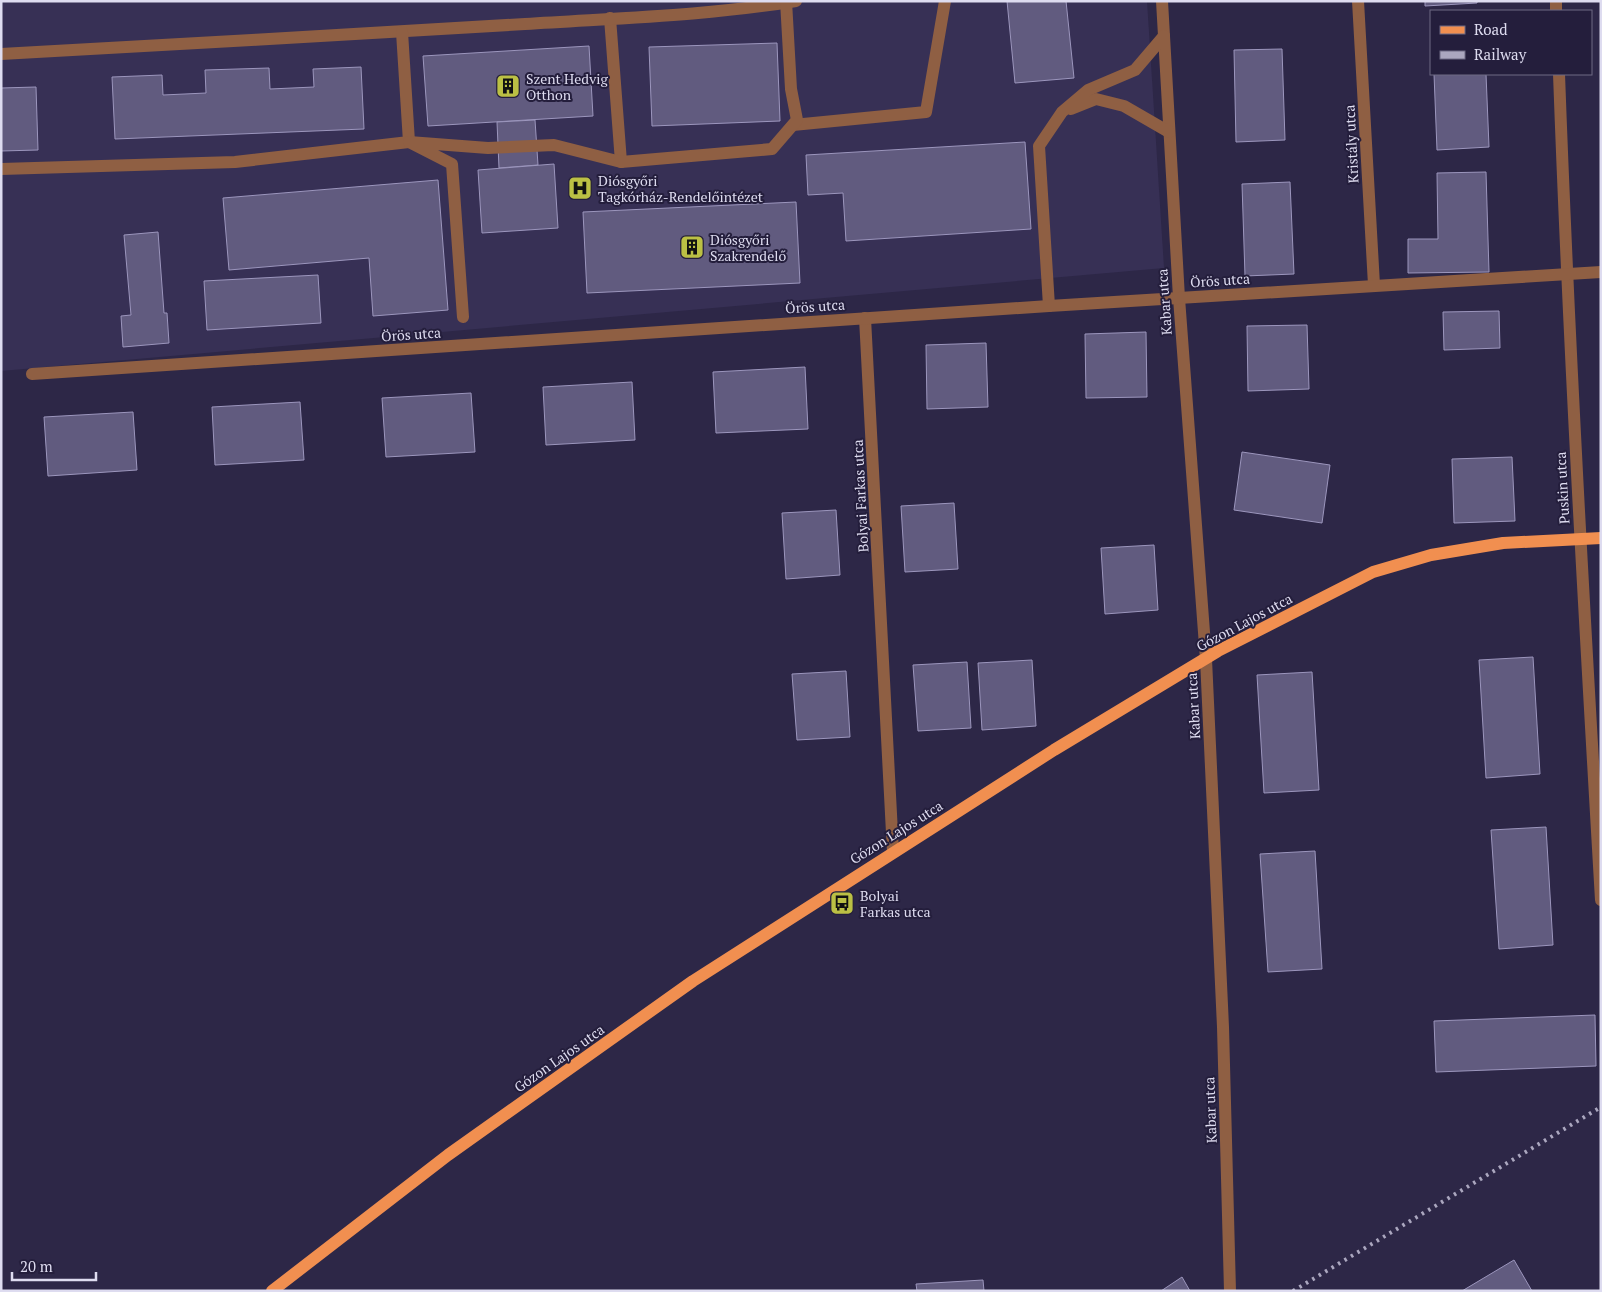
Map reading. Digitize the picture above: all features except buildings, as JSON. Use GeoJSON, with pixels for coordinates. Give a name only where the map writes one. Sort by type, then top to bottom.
{"type":"FeatureCollection","features":[{"type":"Feature","properties":{"kind":"main road","name":"Gózon Lajos utca"},"geometry":{"type":"LineString","coordinates":[[272,1291],[448,1155],[692,981],[1054,750],[1206,659],[1373,572],[1431,555],[1503,543],[1601,538]]}},
{"type":"Feature","properties":{"kind":"street"},"geometry":{"type":"LineString","coordinates":[[793,125],[926,112],[945,1]]}},
{"type":"Feature","properties":{"kind":"street","name":"Kabar utca"},"geometry":{"type":"LineString","coordinates":[[1162,1],[1179,298],[1206,659],[1223,1027],[1230,1291]]}},
{"type":"Feature","properties":{"kind":"street","name":"Kristály utca"},"geometry":{"type":"LineString","coordinates":[[1358,1],[1374,286]]}},
{"type":"Feature","properties":{"kind":"street"},"geometry":{"type":"LineString","coordinates":[[1,54],[402,32],[755,8],[789,2],[791,89],[797,120],[772,149],[621,162],[554,145],[488,148],[409,142],[235,162],[1,169]]}},
{"type":"Feature","properties":{"kind":"street"},"geometry":{"type":"LineString","coordinates":[[610,18],[621,162]]}},
{"type":"Feature","properties":{"kind":"street"},"geometry":{"type":"LineString","coordinates":[[402,32],[409,142]]}},
{"type":"Feature","properties":{"kind":"street"},"geometry":{"type":"LineString","coordinates":[[1049,306],[1039,146],[1062,112],[1088,90],[1135,70],[1164,36]]}},
{"type":"Feature","properties":{"kind":"street","name":"Puskin utca"},"geometry":{"type":"LineString","coordinates":[[1559,75],[1566,274],[1601,900]]}},
{"type":"Feature","properties":{"kind":"street"},"geometry":{"type":"LineString","coordinates":[[1062,112],[1096,99],[1124,106],[1169,132]]}},
{"type":"Feature","properties":{"kind":"street"},"geometry":{"type":"LineString","coordinates":[[409,142],[452,164],[463,317]]}},
{"type":"Feature","properties":{"kind":"street","name":"Örös utca"},"geometry":{"type":"LineString","coordinates":[[32,374],[1049,306],[1601,272]]}},
{"type":"Feature","properties":{"kind":"street","name":"Bolyai Farkas utca"},"geometry":{"type":"LineString","coordinates":[[865,318],[893,852]]}},
{"type":"Feature","properties":{"kind":"shaded area","name":"Diósgyőri Tagkórház-Rendelőintézet"},"geometry":{"type":"Polygon","coordinates":[[[1,1],[1147,1],[1164,268],[1,371],[1,1]]]}},
{"type":"Feature","properties":{"kind":"railway"},"geometry":{"type":"LineString","coordinates":[[1293,1291],[1601,1107]]}},
{"type":"Feature","properties":{"kind":"place","name":"Szent Hedvig Otthon"},"geometry":{"type":"Point","coordinates":[508,86]}},
{"type":"Feature","properties":{"kind":"place","name":"Diósgyőri Tagkórház-Rendelőintézet"},"geometry":{"type":"Point","coordinates":[580,188]}},
{"type":"Feature","properties":{"kind":"place","name":"Diósgyőri Szakrendelő"},"geometry":{"type":"Point","coordinates":[692,247]}},
{"type":"Feature","properties":{"kind":"place","name":"Bolyai Farkas utca"},"geometry":{"type":"Point","coordinates":[842,903]}}]}
